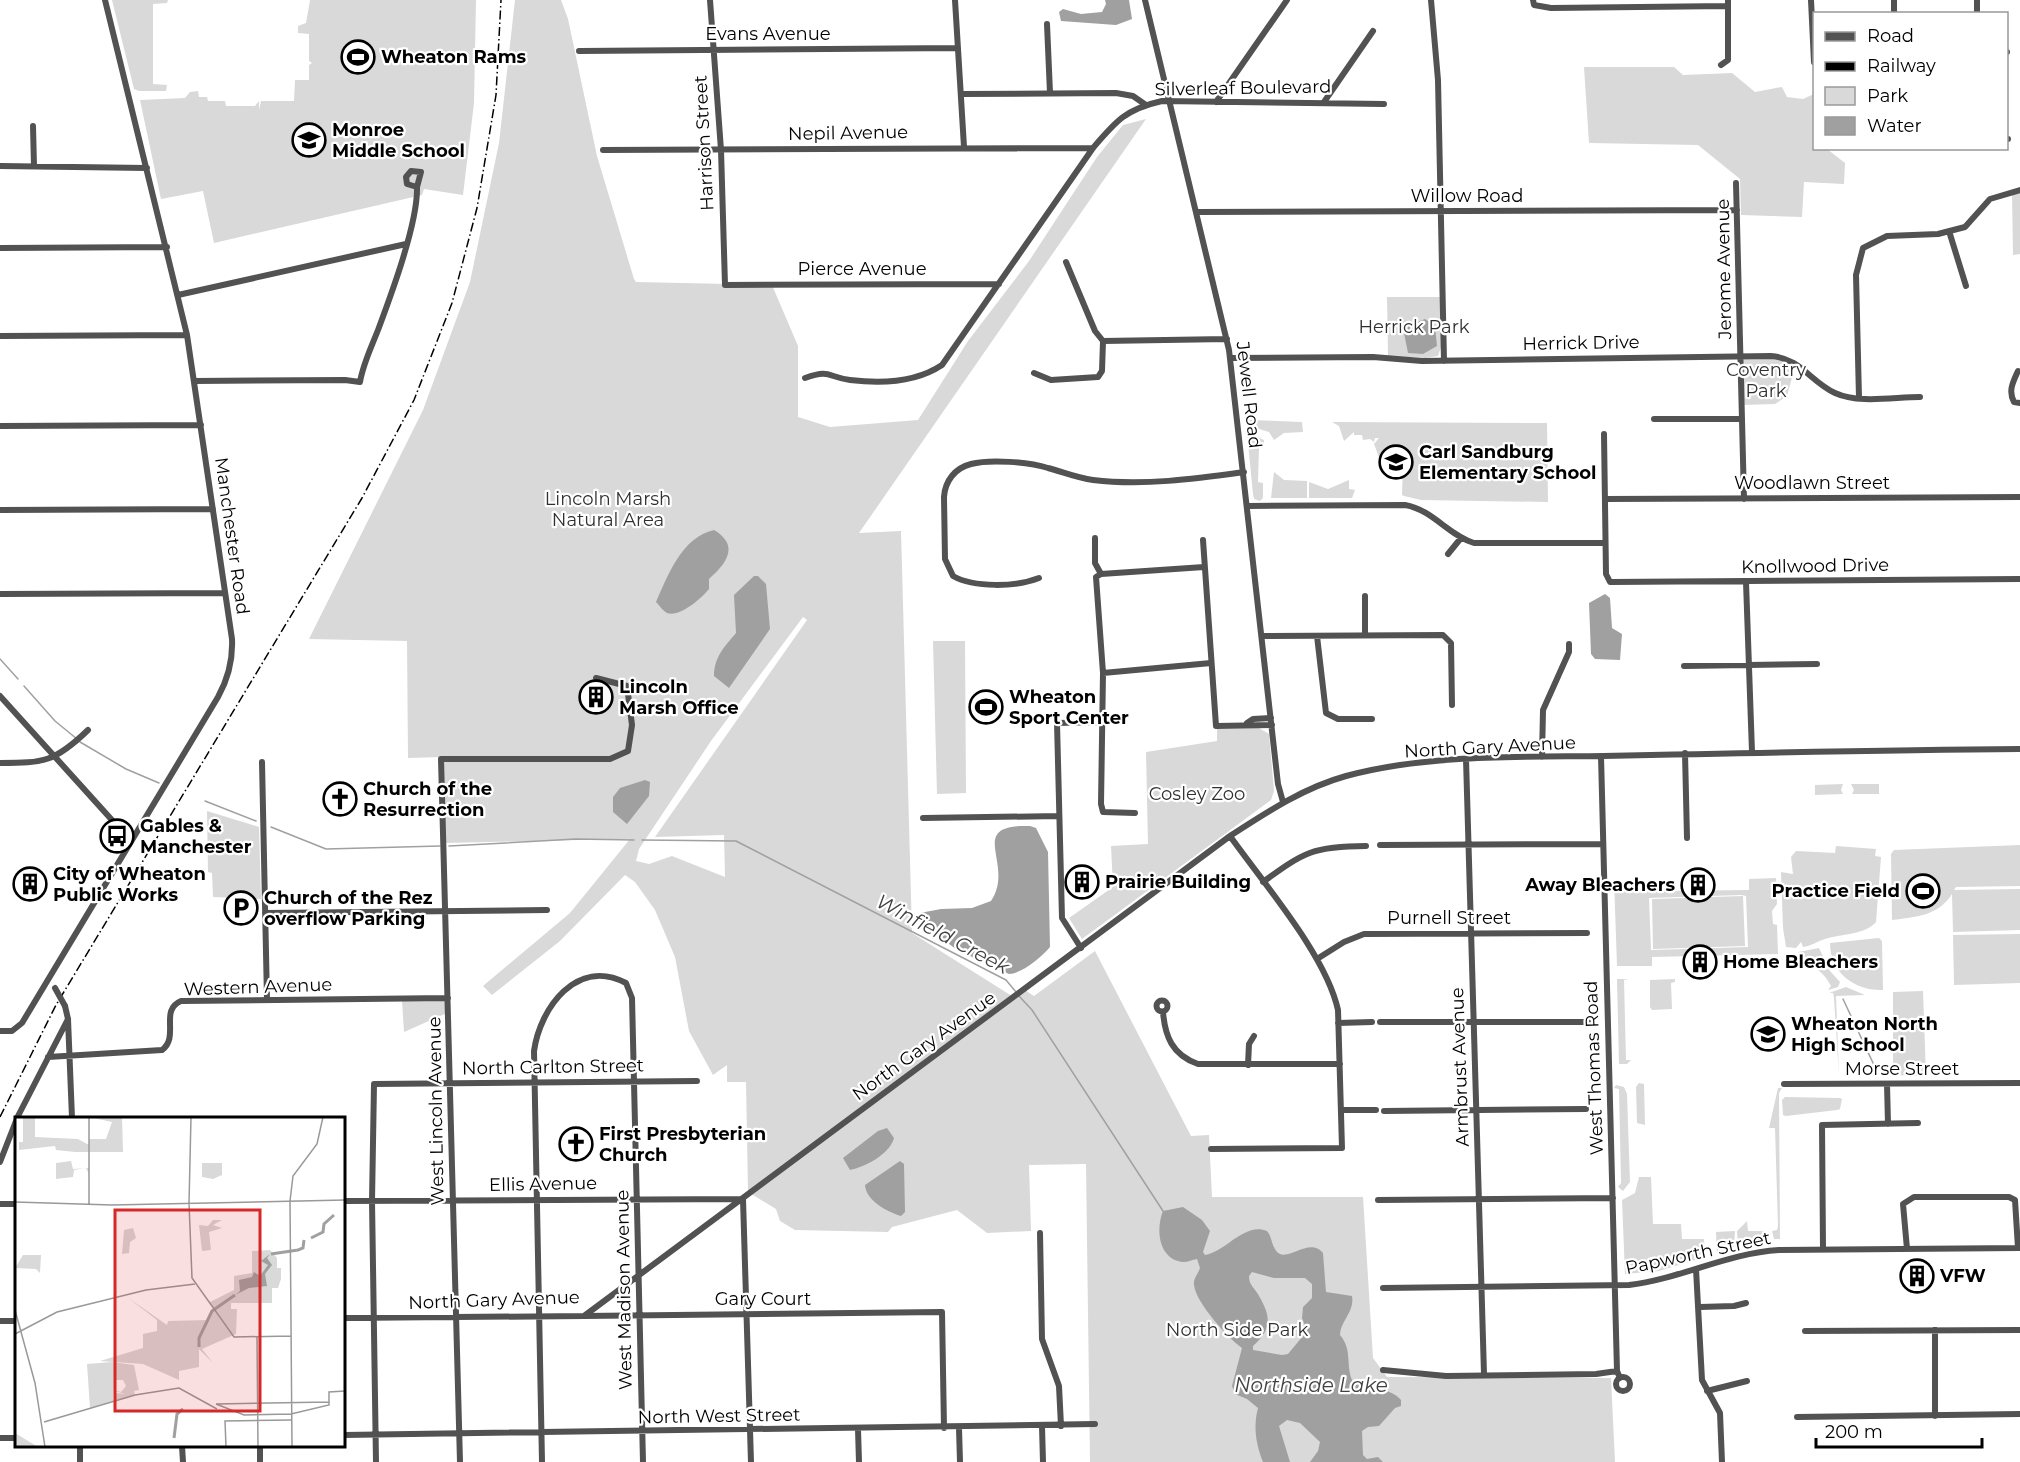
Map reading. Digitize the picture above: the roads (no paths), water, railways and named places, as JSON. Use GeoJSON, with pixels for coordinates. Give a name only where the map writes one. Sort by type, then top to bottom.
{"type":"FeatureCollection","features":[{"type":"Feature","properties":{"kind":"street","name":"Manchester Road"},"geometry":{"type":"LineString","coordinates":[[0,1031],[17,1028],[47,982],[226,681],[232,647],[187,335],[105,0]]}},
{"type":"Feature","properties":{"kind":"street","name":"Harrison Street"},"geometry":{"type":"LineString","coordinates":[[710,0],[722,150],[725,285]]}},
{"type":"Feature","properties":{"kind":"street"},"geometry":{"type":"LineString","coordinates":[[955,0],[964,147]]}},
{"type":"Feature","properties":{"kind":"street","name":"Jewell Road"},"geometry":{"type":"LineString","coordinates":[[1145,0],[1227,339],[1283,802]]}},
{"type":"Feature","properties":{"kind":"street"},"geometry":{"type":"LineString","coordinates":[[1216,102],[1287,0]]}},
{"type":"Feature","properties":{"kind":"street"},"geometry":{"type":"LineString","coordinates":[[1431,0],[1438,80],[1444,361]]}},
{"type":"Feature","properties":{"kind":"street"},"geometry":{"type":"LineString","coordinates":[[1811,0],[1813,31]]}},
{"type":"Feature","properties":{"kind":"street"},"geometry":{"type":"LineString","coordinates":[[1535,3],[1551,8],[1728,3],[1728,60],[1721,64]]}},
{"type":"Feature","properties":{"kind":"street"},"geometry":{"type":"LineString","coordinates":[[1047,24],[1050,93]]}},
{"type":"Feature","properties":{"kind":"street"},"geometry":{"type":"LineString","coordinates":[[1324,102],[1372,31]]}},
{"type":"Feature","properties":{"kind":"street","name":"Evans Avenue"},"geometry":{"type":"LineString","coordinates":[[579,51],[958,48]]}},
{"type":"Feature","properties":{"kind":"street","name":"Silverleaf Boulevard"},"geometry":{"type":"LineString","coordinates":[[961,94],[1125,94],[1143,101],[1146,105],[1170,101],[1384,104]]}},
{"type":"Feature","properties":{"kind":"street"},"geometry":{"type":"LineString","coordinates":[[805,378],[823,372],[857,381],[913,380],[942,365],[1093,148],[1122,116],[1146,105]]}},
{"type":"Feature","properties":{"kind":"street"},"geometry":{"type":"LineString","coordinates":[[33,126],[34,166]]}},
{"type":"Feature","properties":{"kind":"street","name":"Nepil Avenue"},"geometry":{"type":"LineString","coordinates":[[603,150],[1093,148]]}},
{"type":"Feature","properties":{"kind":"street"},"geometry":{"type":"LineString","coordinates":[[0,166],[147,168]]}},
{"type":"Feature","properties":{"kind":"street","name":"Jerome Avenue"},"geometry":{"type":"LineString","coordinates":[[1737,183],[1744,499]]}},
{"type":"Feature","properties":{"kind":"street"},"geometry":{"type":"LineString","coordinates":[[194,381],[345,380],[360,382],[362,368],[389,299],[406,244],[417,188]]}},
{"type":"Feature","properties":{"kind":"street"},"geometry":{"type":"LineString","coordinates":[[1859,398],[1856,275],[1863,248],[1887,236],[1949,231],[1965,226],[1990,199],[2020,190]]}},
{"type":"Feature","properties":{"kind":"street","name":"Willow Road"},"geometry":{"type":"LineString","coordinates":[[1198,212],[1737,210]]}},
{"type":"Feature","properties":{"kind":"street"},"geometry":{"type":"LineString","coordinates":[[1949,231],[1966,286]]}},
{"type":"Feature","properties":{"kind":"street"},"geometry":{"type":"LineString","coordinates":[[178,295],[406,244]]}},
{"type":"Feature","properties":{"kind":"street"},"geometry":{"type":"LineString","coordinates":[[0,248],[167,247]]}},
{"type":"Feature","properties":{"kind":"street"},"geometry":{"type":"LineString","coordinates":[[1034,373],[1050,380],[1098,377],[1102,371],[1103,341],[1095,331],[1066,262]]}},
{"type":"Feature","properties":{"kind":"street","name":"Pierce Avenue"},"geometry":{"type":"LineString","coordinates":[[725,285],[999,284]]}},
{"type":"Feature","properties":{"kind":"street"},"geometry":{"type":"LineString","coordinates":[[0,336],[187,335]]}},
{"type":"Feature","properties":{"kind":"street"},"geometry":{"type":"LineString","coordinates":[[1103,341],[1227,339]]}},
{"type":"Feature","properties":{"kind":"street","name":"Herrick Drive"},"geometry":{"type":"LineString","coordinates":[[1230,358],[1373,357],[1444,361],[1741,356],[1787,359],[1803,368],[1828,389],[1843,396],[1920,397]]}},
{"type":"Feature","properties":{"kind":"street"},"geometry":{"type":"LineString","coordinates":[[2018,371],[2012,383],[2011,396],[2014,402],[2020,403]]}},
{"type":"Feature","properties":{"kind":"street"},"geometry":{"type":"LineString","coordinates":[[1654,419],[1742,419]]}},
{"type":"Feature","properties":{"kind":"street"},"geometry":{"type":"LineString","coordinates":[[0,426],[201,425]]}},
{"type":"Feature","properties":{"kind":"street"},"geometry":{"type":"LineString","coordinates":[[1248,506],[1411,506],[1437,518],[1461,538],[1488,545],[1605,543],[1604,435]]}},
{"type":"Feature","properties":{"kind":"street"},"geometry":{"type":"LineString","coordinates":[[1039,578],[1022,583],[970,583],[953,576],[945,559],[944,497],[945,487],[954,472],[975,463],[1016,463],[1038,465],[1093,480],[1181,481],[1244,472]]}},
{"type":"Feature","properties":{"kind":"street","name":"Woodlawn Street"},"geometry":{"type":"LineString","coordinates":[[1605,500],[2020,497]]}},
{"type":"Feature","properties":{"kind":"street"},"geometry":{"type":"LineString","coordinates":[[0,510],[213,509]]}},
{"type":"Feature","properties":{"kind":"street"},"geometry":{"type":"LineString","coordinates":[[1095,538],[1095,563],[1101,574]]}},
{"type":"Feature","properties":{"kind":"street"},"geometry":{"type":"LineString","coordinates":[[1448,554],[1461,538]]}},
{"type":"Feature","properties":{"kind":"street"},"geometry":{"type":"LineString","coordinates":[[1203,540],[1203,567],[1216,726],[1247,723],[1253,719],[1272,721]]}},
{"type":"Feature","properties":{"kind":"street","name":"Knollwood Drive"},"geometry":{"type":"LineString","coordinates":[[1605,543],[1606,574],[1610,582],[2020,579]]}},
{"type":"Feature","properties":{"kind":"street"},"geometry":{"type":"LineString","coordinates":[[1135,813],[1103,812],[1101,809],[1102,673],[1100,611],[1094,585],[1096,577],[1101,574],[1203,567]]}},
{"type":"Feature","properties":{"kind":"street"},"geometry":{"type":"LineString","coordinates":[[1746,582],[1752,752]]}},
{"type":"Feature","properties":{"kind":"street"},"geometry":{"type":"LineString","coordinates":[[0,594],[225,593]]}},
{"type":"Feature","properties":{"kind":"street"},"geometry":{"type":"LineString","coordinates":[[1365,596],[1365,634]]}},
{"type":"Feature","properties":{"kind":"street"},"geometry":{"type":"LineString","coordinates":[[1262,636],[1439,635],[1449,639],[1452,705]]}},
{"type":"Feature","properties":{"kind":"street"},"geometry":{"type":"LineString","coordinates":[[1317,636],[1326,713],[1338,719],[1372,719]]}},
{"type":"Feature","properties":{"kind":"street"},"geometry":{"type":"LineString","coordinates":[[1542,757],[1542,714],[1569,652],[1569,644]]}},
{"type":"Feature","properties":{"kind":"street"},"geometry":{"type":"LineString","coordinates":[[1102,673],[1211,663]]}},
{"type":"Feature","properties":{"kind":"street"},"geometry":{"type":"LineString","coordinates":[[1684,666],[1817,664]]}},
{"type":"Feature","properties":{"kind":"street","name":"West Lincoln Avenue"},"geometry":{"type":"LineString","coordinates":[[460,1462],[441,759],[610,759],[628,751],[632,725],[627,686],[596,678]]}},
{"type":"Feature","properties":{"kind":"street"},"geometry":{"type":"LineString","coordinates":[[0,696],[130,840]]}},
{"type":"Feature","properties":{"kind":"street"},"geometry":{"type":"LineString","coordinates":[[1081,948],[1062,918],[1057,723],[1100,722]]}},
{"type":"Feature","properties":{"kind":"street"},"geometry":{"type":"LineString","coordinates":[[0,763],[35,763],[57,757],[88,730]]}},
{"type":"Feature","properties":{"kind":"street","name":"North Gary Avenue"},"geometry":{"type":"LineString","coordinates":[[345,1318],[584,1316],[1015,998],[1230,836],[1283,802],[1319,785],[1355,774],[1466,759],[1685,753],[2020,749]]}},
{"type":"Feature","properties":{"kind":"street"},"geometry":{"type":"LineString","coordinates":[[1685,753],[1687,838]]}},
{"type":"Feature","properties":{"kind":"street","name":"West Thomas Road"},"geometry":{"type":"LineString","coordinates":[[1601,756],[1617,1371],[1620,1378]]}},
{"type":"Feature","properties":{"kind":"street","name":"Armbrust Avenue"},"geometry":{"type":"LineString","coordinates":[[1466,759],[1484,1374]]}},
{"type":"Feature","properties":{"kind":"street"},"geometry":{"type":"LineString","coordinates":[[262,762],[267,1000]]}},
{"type":"Feature","properties":{"kind":"street"},"geometry":{"type":"LineString","coordinates":[[923,818],[1059,816]]}},
{"type":"Feature","properties":{"kind":"street"},"geometry":{"type":"LineString","coordinates":[[1211,1149],[1342,1148],[1338,1023],[1332,989],[1317,959],[1230,836]]}},
{"type":"Feature","properties":{"kind":"street"},"geometry":{"type":"LineString","coordinates":[[1380,844],[1603,844]]}},
{"type":"Feature","properties":{"kind":"street"},"geometry":{"type":"LineString","coordinates":[[1263,882],[1308,852],[1330,846],[1366,846]]}},
{"type":"Feature","properties":{"kind":"street"},"geometry":{"type":"LineString","coordinates":[[265,913],[547,910]]}},
{"type":"Feature","properties":{"kind":"street","name":"Purnell Street"},"geometry":{"type":"LineString","coordinates":[[1317,959],[1349,939],[1364,934],[1587,933]]}},
{"type":"Feature","properties":{"kind":"street","name":"West Madison Avenue"},"geometry":{"type":"LineString","coordinates":[[542,1462],[534,1082],[536,1042],[547,1010],[556,997],[577,983],[607,976],[626,983],[631,993],[642,1462]]}},
{"type":"Feature","properties":{"kind":"street"},"geometry":{"type":"LineString","coordinates":[[47,982],[55,988],[65,1006],[68,1018],[72,1117]]}},
{"type":"Feature","properties":{"kind":"street","name":"Western Avenue"},"geometry":{"type":"LineString","coordinates":[[48,1058],[162,1050],[170,1040],[170,1011],[178,1002],[448,998]]}},
{"type":"Feature","properties":{"kind":"street"},"geometry":{"type":"LineString","coordinates":[[1163,1012],[1168,1038],[1183,1056],[1203,1065],[1340,1064]]}},
{"type":"Feature","properties":{"kind":"street"},"geometry":{"type":"LineString","coordinates":[[18,1117],[68,1018]]}},
{"type":"Feature","properties":{"kind":"street"},"geometry":{"type":"LineString","coordinates":[[1338,1023],[1372,1022]]}},
{"type":"Feature","properties":{"kind":"street"},"geometry":{"type":"LineString","coordinates":[[1380,1022],[1588,1022]]}},
{"type":"Feature","properties":{"kind":"street"},"geometry":{"type":"LineString","coordinates":[[1248,1065],[1249,1044],[1254,1036]]}},
{"type":"Feature","properties":{"kind":"street","name":"North Carlton Street"},"geometry":{"type":"LineString","coordinates":[[372,1201],[374,1084],[697,1081]]}},
{"type":"Feature","properties":{"kind":"street","name":"Morse Street"},"geometry":{"type":"LineString","coordinates":[[1784,1084],[2020,1083]]}},
{"type":"Feature","properties":{"kind":"street"},"geometry":{"type":"LineString","coordinates":[[1887,1084],[1888,1124]]}},
{"type":"Feature","properties":{"kind":"street"},"geometry":{"type":"LineString","coordinates":[[1384,1111],[1586,1109]]}},
{"type":"Feature","properties":{"kind":"street"},"geometry":{"type":"LineString","coordinates":[[1341,1110],[1376,1110]]}},
{"type":"Feature","properties":{"kind":"street"},"geometry":{"type":"LineString","coordinates":[[1823,1249],[1822,1125],[1918,1123]]}},
{"type":"Feature","properties":{"kind":"street"},"geometry":{"type":"LineString","coordinates":[[0,1162],[15,1125]]}},
{"type":"Feature","properties":{"kind":"street"},"geometry":{"type":"LineString","coordinates":[[1907,1248],[1903,1204],[1914,1197],[2009,1197],[2015,1200],[2019,1248]]}},
{"type":"Feature","properties":{"kind":"street"},"geometry":{"type":"LineString","coordinates":[[1378,1200],[1613,1198]]}},
{"type":"Feature","properties":{"kind":"street"},"geometry":{"type":"LineString","coordinates":[[743,1199],[751,1462]]}},
{"type":"Feature","properties":{"kind":"street","name":"Ellis Avenue"},"geometry":{"type":"LineString","coordinates":[[345,1201],[743,1199]]}},
{"type":"Feature","properties":{"kind":"street"},"geometry":{"type":"LineString","coordinates":[[372,1201],[376,1462]]}},
{"type":"Feature","properties":{"kind":"street"},"geometry":{"type":"LineString","coordinates":[[1040,1233],[1042,1339],[1059,1386],[1061,1426]]}},
{"type":"Feature","properties":{"kind":"street","name":"Papworth Street"},"geometry":{"type":"LineString","coordinates":[[1383,1288],[1615,1286],[1652,1281],[1767,1251],[2019,1248]]}},
{"type":"Feature","properties":{"kind":"street"},"geometry":{"type":"LineString","coordinates":[[1696,1269],[1700,1307],[1702,1374],[1707,1391],[1721,1419],[1722,1462]]}},
{"type":"Feature","properties":{"kind":"street"},"geometry":{"type":"LineString","coordinates":[[1700,1307],[1734,1306],[1746,1303]]}},
{"type":"Feature","properties":{"kind":"street","name":"Gary Court"},"geometry":{"type":"LineString","coordinates":[[584,1316],[942,1312],[944,1428]]}},
{"type":"Feature","properties":{"kind":"street"},"geometry":{"type":"LineString","coordinates":[[1935,1330],[1935,1416]]}},
{"type":"Feature","properties":{"kind":"street"},"geometry":{"type":"LineString","coordinates":[[1805,1331],[2020,1330]]}},
{"type":"Feature","properties":{"kind":"street"},"geometry":{"type":"LineString","coordinates":[[1383,1370],[1446,1376],[1596,1374],[1617,1371]]}},
{"type":"Feature","properties":{"kind":"street"},"geometry":{"type":"LineString","coordinates":[[1707,1391],[1748,1381]]}},
{"type":"Feature","properties":{"kind":"street"},"geometry":{"type":"LineString","coordinates":[[1797,1417],[2020,1414]]}},
{"type":"Feature","properties":{"kind":"street","name":"North West Street"},"geometry":{"type":"LineString","coordinates":[[345,1435],[959,1428],[1095,1424]]}},
{"type":"Feature","properties":{"kind":"street"},"geometry":{"type":"LineString","coordinates":[[1042,1426],[1043,1462]]}},
{"type":"Feature","properties":{"kind":"street"},"geometry":{"type":"LineString","coordinates":[[959,1428],[960,1462]]}},
{"type":"Feature","properties":{"kind":"street"},"geometry":{"type":"LineString","coordinates":[[858,1429],[859,1462]]}},
{"type":"Feature","properties":{"kind":"street"},"geometry":{"type":"LineString","coordinates":[[182,1447],[183,1462]]}},
{"type":"Feature","properties":{"kind":"water"},"geometry":{"type":"Polygon","coordinates":[[[1105,0],[1129,0],[1132,19],[1116,25],[1061,21],[1059,12],[1063,9],[1081,14],[1102,12],[1106,4],[1105,0]]]}},
{"type":"Feature","properties":{"kind":"water"},"geometry":{"type":"Polygon","coordinates":[[[1425,319],[1435,326],[1437,346],[1423,354],[1408,353],[1404,333],[1408,326],[1425,319]]]}},
{"type":"Feature","properties":{"kind":"water"},"geometry":{"type":"Polygon","coordinates":[[[714,530],[727,542],[729,549],[725,562],[709,579],[709,589],[701,597],[678,613],[667,613],[656,602],[671,569],[693,540],[714,530]]]}},
{"type":"Feature","properties":{"kind":"water"},"geometry":{"type":"Polygon","coordinates":[[[754,576],[758,576],[766,584],[770,629],[729,688],[714,676],[714,669],[721,652],[736,633],[734,595],[754,576]]]}},
{"type":"Feature","properties":{"kind":"water"},"geometry":{"type":"Polygon","coordinates":[[[1605,594],[1610,598],[1612,628],[1622,634],[1620,660],[1595,659],[1591,654],[1589,603],[1605,594]]]}},
{"type":"Feature","properties":{"kind":"water"},"geometry":{"type":"Polygon","coordinates":[[[645,780],[650,782],[649,796],[627,824],[613,812],[613,797],[620,788],[645,780]]]}},
{"type":"Feature","properties":{"kind":"water"},"geometry":{"type":"Polygon","coordinates":[[[1010,827],[1036,828],[1048,852],[1050,947],[1031,964],[1009,974],[957,950],[919,921],[920,913],[941,909],[972,908],[991,901],[997,887],[998,873],[995,839],[1000,832],[1010,827]]]}},
{"type":"Feature","properties":{"kind":"water"},"geometry":{"type":"Polygon","coordinates":[[[887,1128],[894,1138],[888,1149],[869,1163],[850,1170],[843,1158],[878,1131],[887,1128]]]}},
{"type":"Feature","properties":{"kind":"water"},"geometry":{"type":"Polygon","coordinates":[[[900,1161],[904,1164],[905,1212],[901,1216],[884,1209],[873,1201],[865,1185],[900,1161]]]}},
{"type":"Feature","properties":{"kind":"water","name":"Northside Lake"},"geometry":{"type":"Polygon","coordinates":[[[1183,1207],[1202,1220],[1210,1231],[1203,1252],[1205,1255],[1213,1253],[1243,1234],[1259,1229],[1267,1231],[1279,1254],[1285,1255],[1311,1247],[1323,1253],[1326,1292],[1352,1296],[1350,1312],[1342,1325],[1340,1335],[1348,1352],[1349,1370],[1353,1382],[1392,1393],[1401,1400],[1401,1406],[1395,1408],[1379,1426],[1368,1427],[1362,1431],[1363,1455],[1367,1459],[1378,1457],[1383,1462],[1310,1462],[1318,1451],[1320,1442],[1300,1423],[1287,1420],[1279,1426],[1290,1462],[1263,1462],[1256,1435],[1258,1408],[1247,1399],[1235,1394],[1232,1386],[1242,1348],[1221,1328],[1200,1301],[1194,1285],[1200,1268],[1197,1259],[1181,1262],[1166,1253],[1159,1233],[1163,1211],[1183,1207]],[[1252,1272],[1249,1276],[1268,1317],[1266,1329],[1253,1346],[1253,1350],[1282,1355],[1288,1354],[1307,1331],[1302,1318],[1303,1307],[1312,1298],[1312,1284],[1305,1278],[1274,1278],[1252,1272]]]}},
{"type":"Feature","properties":{"kind":"waterway","name":"Winfield Creek"},"geometry":{"type":"LineString","coordinates":[[0,659],[18,679]]}},
{"type":"Feature","properties":{"kind":"waterway","name":"Winfield Creek"},"geometry":{"type":"LineString","coordinates":[[24,686],[55,721],[77,739]]}},
{"type":"Feature","properties":{"kind":"waterway","name":"Winfield Creek"},"geometry":{"type":"LineString","coordinates":[[80,742],[126,769],[159,783]]}},
{"type":"Feature","properties":{"kind":"waterway","name":"Winfield Creek"},"geometry":{"type":"LineString","coordinates":[[205,801],[256,821]]}},
{"type":"Feature","properties":{"kind":"waterway","name":"Winfield Creek"},"geometry":{"type":"LineString","coordinates":[[271,827],[326,849],[440,846]]}},
{"type":"Feature","properties":{"kind":"waterway","name":"Winfield Creek"},"geometry":{"type":"LineString","coordinates":[[449,846],[576,839],[634,840]]}},
{"type":"Feature","properties":{"kind":"waterway","name":"Winfield Creek"},"geometry":{"type":"LineString","coordinates":[[642,840],[736,841],[1006,980],[1016,992]]}},
{"type":"Feature","properties":{"kind":"waterway","name":"Winfield Creek"},"geometry":{"type":"LineString","coordinates":[[1019,996],[1032,1010],[1163,1211]]}},
{"type":"Feature","properties":{"kind":"waterway"},"geometry":{"type":"LineString","coordinates":[[1843,999],[1874,1065]]}},
{"type":"Feature","properties":{"kind":"railway"},"geometry":{"type":"LineString","coordinates":[[0,1117],[56,1005],[362,498],[414,400],[452,303],[477,208],[496,95],[501,0]]}},
{"type":"Feature","properties":{"kind":"place","name":"Wheaton Rams"},"geometry":{"type":"Point","coordinates":[358,57]}},
{"type":"Feature","properties":{"kind":"place","name":"Monroe Middle School"},"geometry":{"type":"Point","coordinates":[309,140]}},
{"type":"Feature","properties":{"kind":"place","name":"Carl Sandburg Elementary School"},"geometry":{"type":"Point","coordinates":[1396,462]}},
{"type":"Feature","properties":{"kind":"place","name":"Lincoln Marsh Office"},"geometry":{"type":"Point","coordinates":[596,697]}},
{"type":"Feature","properties":{"kind":"place","name":"Wheaton Sport Center"},"geometry":{"type":"Point","coordinates":[986,707]}},
{"type":"Feature","properties":{"kind":"place","name":"Church of the Resurrection"},"geometry":{"type":"Point","coordinates":[340,799]}},
{"type":"Feature","properties":{"kind":"place","name":"Gables & Manchester"},"geometry":{"type":"Point","coordinates":[117,836]}},
{"type":"Feature","properties":{"kind":"place","name":"Prairie Building"},"geometry":{"type":"Point","coordinates":[1082,882]}},
{"type":"Feature","properties":{"kind":"place","name":"City of Wheaton Public Works"},"geometry":{"type":"Point","coordinates":[30,884]}},
{"type":"Feature","properties":{"kind":"place","name":"Away Bleachers"},"geometry":{"type":"Point","coordinates":[1698,885]}},
{"type":"Feature","properties":{"kind":"place","name":"Practice Field"},"geometry":{"type":"Point","coordinates":[1923,891]}},
{"type":"Feature","properties":{"kind":"place","name":"Church of the Rez overflow Parking"},"geometry":{"type":"Point","coordinates":[241,908]}},
{"type":"Feature","properties":{"kind":"place","name":"Home Bleachers"},"geometry":{"type":"Point","coordinates":[1700,962]}},
{"type":"Feature","properties":{"kind":"place","name":"Wheaton North High School"},"geometry":{"type":"Point","coordinates":[1768,1034]}},
{"type":"Feature","properties":{"kind":"place","name":"First Presbyterian Church"},"geometry":{"type":"Point","coordinates":[576,1144]}},
{"type":"Feature","properties":{"kind":"place","name":"VFW"},"geometry":{"type":"Point","coordinates":[1917,1276]}},
{"type":"Feature","properties":{"kind":"park label","name":"Herrick Park"},"geometry":{"type":"Point","coordinates":[1414,327]}},
{"type":"Feature","properties":{"kind":"park label","name":"Coventry Park"},"geometry":{"type":"Point","coordinates":[1766,380]}},
{"type":"Feature","properties":{"kind":"park label","name":"Lincoln Marsh Natural Area"},"geometry":{"type":"Point","coordinates":[608,509]}},
{"type":"Feature","properties":{"kind":"park label","name":"Cosley Zoo"},"geometry":{"type":"Point","coordinates":[1197,794]}},
{"type":"Feature","properties":{"kind":"park label","name":"North Side Park"},"geometry":{"type":"Point","coordinates":[1237,1330]}}]}
